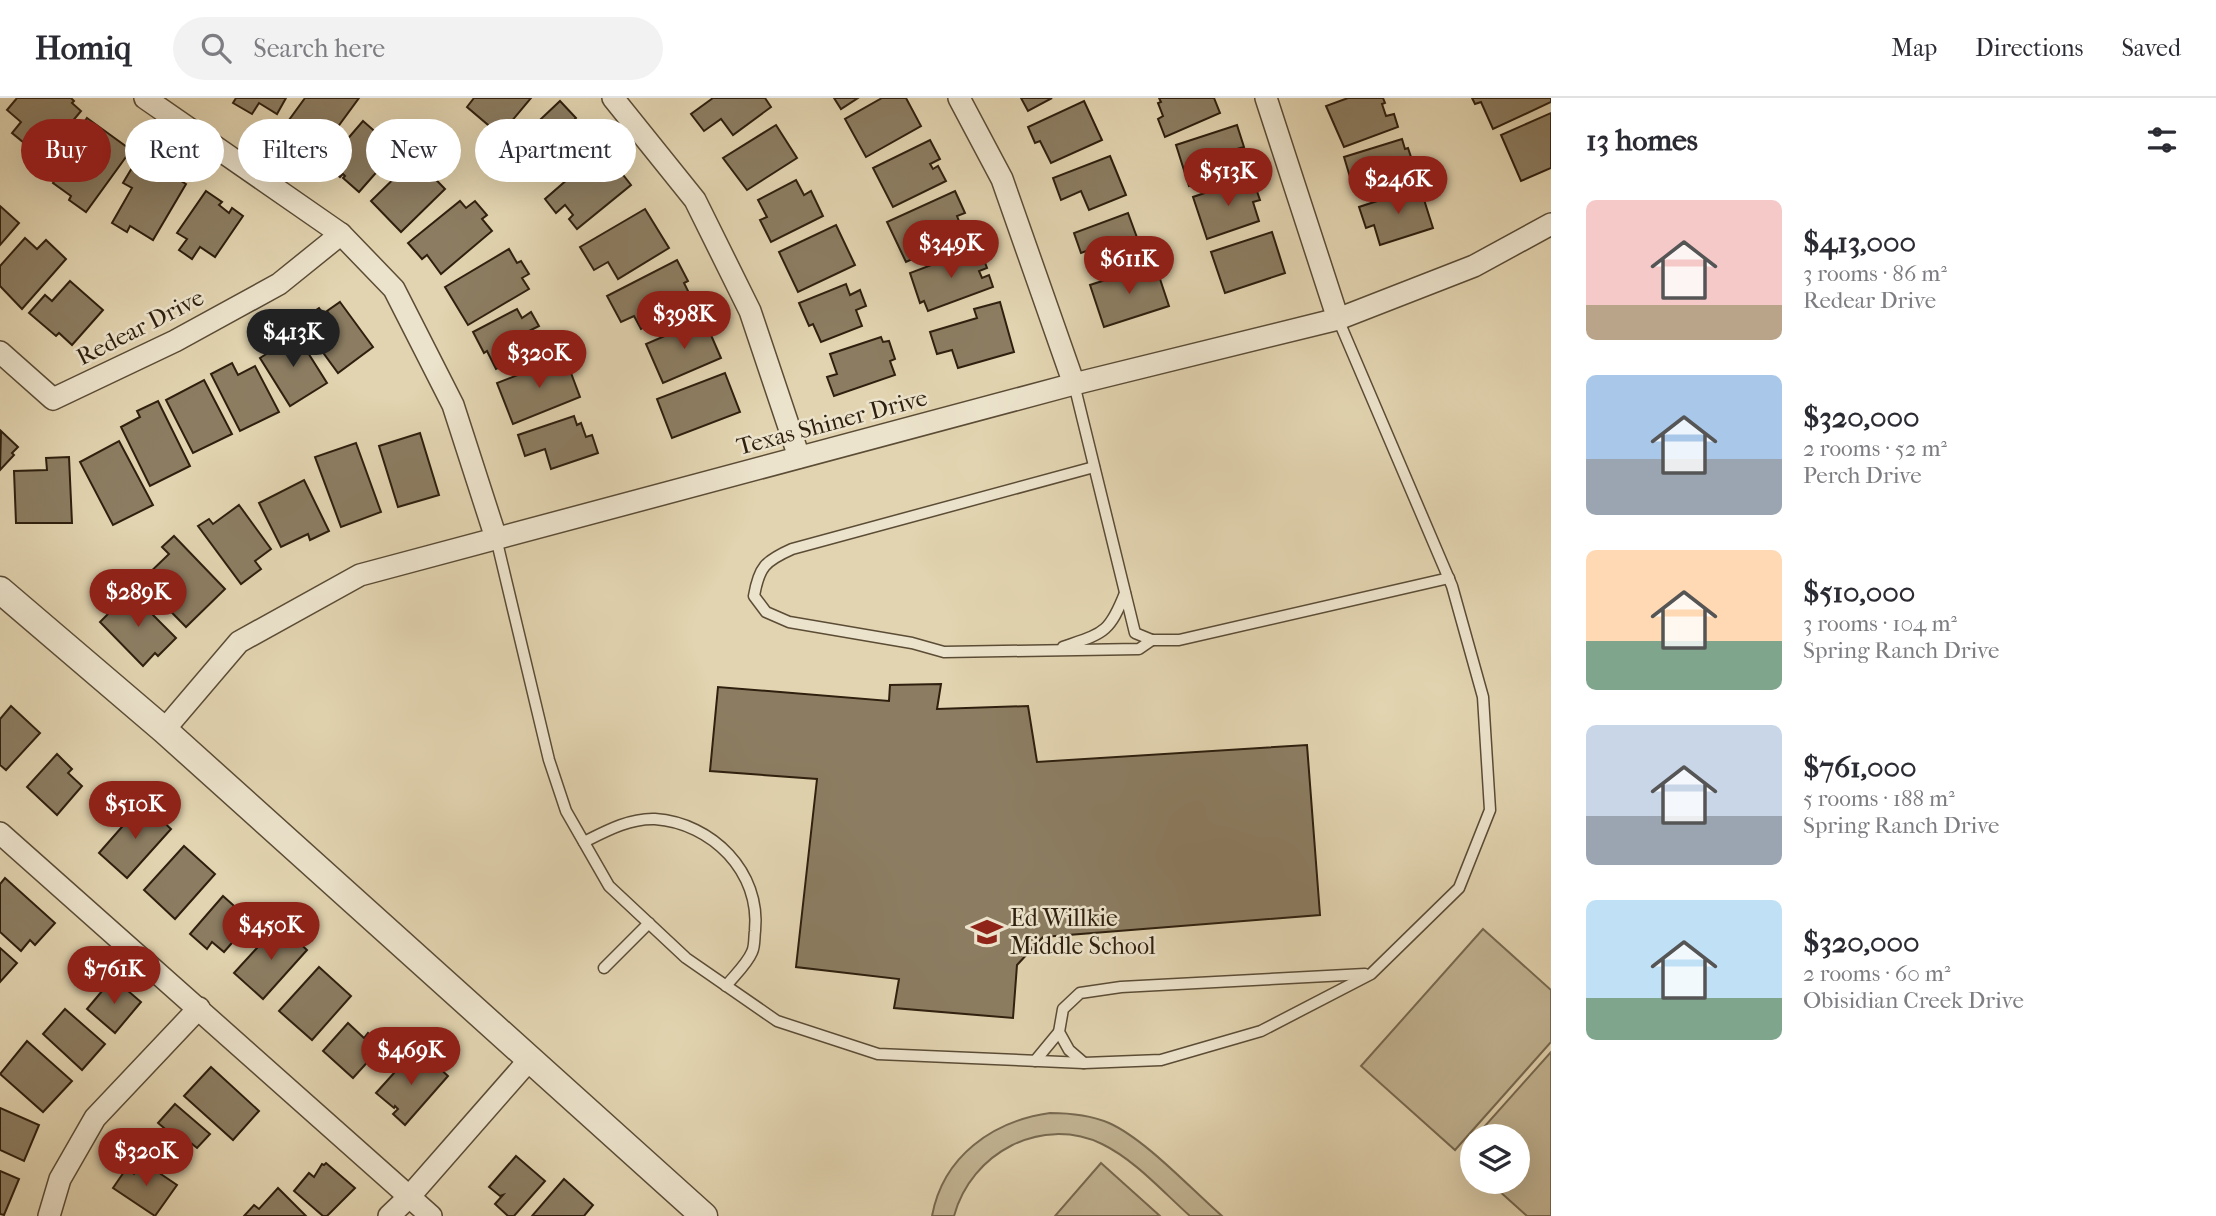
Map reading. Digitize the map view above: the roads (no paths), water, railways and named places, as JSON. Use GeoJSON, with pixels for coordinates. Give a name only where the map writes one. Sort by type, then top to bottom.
{"type":"FeatureCollection","features":[{"type":"Feature","properties":{"kind":"street"},"geometry":{"type":"LineString","coordinates":[[145,98],[341,234],[394,289],[453,405],[496,538]]}},
{"type":"Feature","properties":{"kind":"street"},"geometry":{"type":"LineString","coordinates":[[613,98],[695,200],[750,311],[799,457]]}},
{"type":"Feature","properties":{"kind":"street"},"geometry":{"type":"LineString","coordinates":[[959,98],[1002,179],[1074,384]]}},
{"type":"Feature","properties":{"kind":"street"},"geometry":{"type":"LineString","coordinates":[[1266,98],[1338,319]]}},
{"type":"Feature","properties":{"kind":"street","name":"Texas Shiner Drive"},"geometry":{"type":"LineString","coordinates":[[164,730],[239,642],[360,575],[1074,384],[1338,319],[1474,266],[1551,224]]}},
{"type":"Feature","properties":{"kind":"street","name":"Redear Drive"},"geometry":{"type":"LineString","coordinates":[[0,352],[53,400],[175,341],[279,284],[341,234]]}},
{"type":"Feature","properties":{"kind":"street"},"geometry":{"type":"LineString","coordinates":[[0,590],[164,730],[704,1216]]}},
{"type":"Feature","properties":{"kind":"street"},"geometry":{"type":"LineString","coordinates":[[0,833],[431,1216]]}},
{"type":"Feature","properties":{"kind":"street"},"geometry":{"type":"LineString","coordinates":[[49,1216],[60,1179],[95,1118],[198,1008]]}},
{"type":"Feature","properties":{"kind":"street"},"geometry":{"type":"LineString","coordinates":[[389,1216],[530,1059]]}},
{"type":"Feature","properties":{"kind":"lane"},"geometry":{"type":"LineString","coordinates":[[496,538],[550,760],[566,811],[609,886],[686,958],[776,1021],[878,1054],[1084,1063],[1161,1060],[1261,1031],[1371,974],[1459,888],[1489,810],[1483,697],[1449,578],[1338,319]]}},
{"type":"Feature","properties":{"kind":"lane"},"geometry":{"type":"LineString","coordinates":[[1074,384],[1135,633],[1152,640],[1179,640],[1449,578]]}},
{"type":"Feature","properties":{"kind":"lane"},"geometry":{"type":"LineString","coordinates":[[1094,467],[792,549],[771,558],[757,574],[754,596],[766,612],[789,622],[912,643],[944,652],[1139,649],[1152,640]]}},
{"type":"Feature","properties":{"kind":"lane"},"geometry":{"type":"LineString","coordinates":[[1054,650],[1099,636],[1110,626],[1125,593]]}},
{"type":"Feature","properties":{"kind":"lane"},"geometry":{"type":"LineString","coordinates":[[584,842],[615,827],[655,819],[693,828],[727,851],[740,868],[750,889],[756,918],[753,951],[726,986]]}},
{"type":"Feature","properties":{"kind":"lane"},"geometry":{"type":"LineString","coordinates":[[604,968],[649,923]]}},
{"type":"Feature","properties":{"kind":"lane"},"geometry":{"type":"LineString","coordinates":[[1035,1061],[1059,1032],[1063,1009],[1080,993],[1121,987],[1371,974]]}},
{"type":"Feature","properties":{"kind":"lane"},"geometry":{"type":"LineString","coordinates":[[1059,1032],[1069,1050],[1084,1063]]}},
{"type":"Feature","properties":{"kind":"place","name":"Ed Willkie Middle School"},"geometry":{"type":"Point","coordinates":[987,932]}}]}
